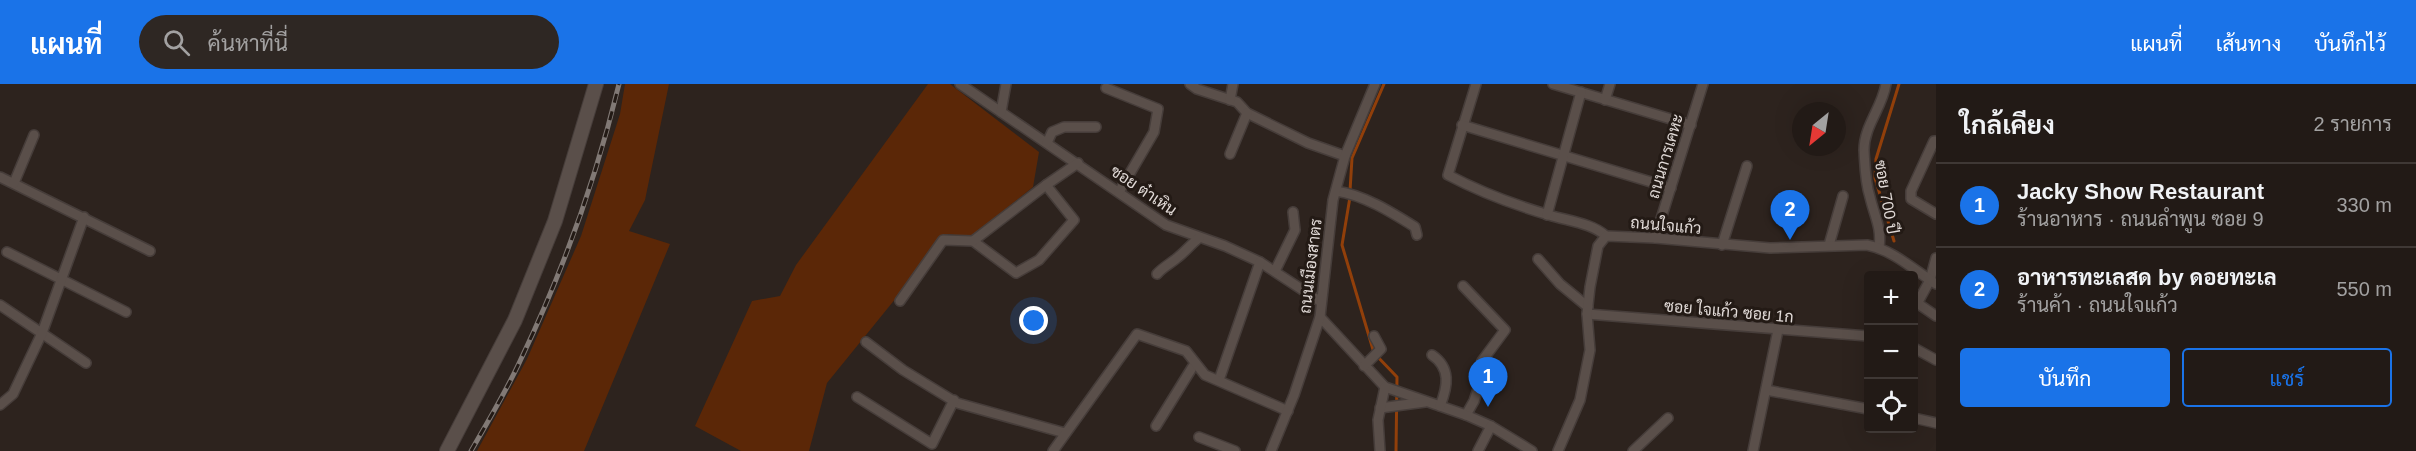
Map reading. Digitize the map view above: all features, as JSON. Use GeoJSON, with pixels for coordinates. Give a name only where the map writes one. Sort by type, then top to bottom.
{"type":"FeatureCollection","features":[{"type":"Feature","properties":{"kind":"main road"},"geometry":{"type":"LineString","coordinates":[[447,451],[520,309],[555,221],[596,84]]}},
{"type":"Feature","properties":{"kind":"street","name":"ซอย ต๋าเหิน"},"geometry":{"type":"LineString","coordinates":[[960,84],[1166,225],[1225,246],[1260,262],[1321,302]]}},
{"type":"Feature","properties":{"kind":"street"},"geometry":{"type":"LineString","coordinates":[[1001,111],[1006,84]]}},
{"type":"Feature","properties":{"kind":"street"},"geometry":{"type":"LineString","coordinates":[[1230,100],[1233,84]]}},
{"type":"Feature","properties":{"kind":"street","name":"ถนนเมืองสาตร"},"geometry":{"type":"LineString","coordinates":[[1271,451],[1288,411],[1320,317],[1345,156],[1375,84]]}},
{"type":"Feature","properties":{"kind":"street"},"geometry":{"type":"LineString","coordinates":[[1476,84],[1462,124],[1449,175],[1468,186],[1597,229],[1606,236]]}},
{"type":"Feature","properties":{"kind":"street"},"geometry":{"type":"LineString","coordinates":[[1553,84],[1690,125]]}},
{"type":"Feature","properties":{"kind":"street"},"geometry":{"type":"LineString","coordinates":[[1605,100],[1610,84]]}},
{"type":"Feature","properties":{"kind":"street","name":"ถนนการเคหะ"},"geometry":{"type":"LineString","coordinates":[[1655,238],[1703,84]]}},
{"type":"Feature","properties":{"kind":"street","name":"ซอย 700 ปี"},"geometry":{"type":"LineString","coordinates":[[1880,247],[1881,228],[1865,179],[1864,148],[1867,131],[1880,105],[1884,84]]}},
{"type":"Feature","properties":{"kind":"street"},"geometry":{"type":"LineString","coordinates":[[1193,87],[1230,100],[1243,107],[1247,113],[1308,143],[1345,156]]}},
{"type":"Feature","properties":{"kind":"street"},"geometry":{"type":"LineString","coordinates":[[1106,88],[1158,109],[1154,132],[1119,192]]}},
{"type":"Feature","properties":{"kind":"street"},"geometry":{"type":"LineString","coordinates":[[1547,214],[1581,92]]}},
{"type":"Feature","properties":{"kind":"street"},"geometry":{"type":"LineString","coordinates":[[1230,154],[1247,113]]}},
{"type":"Feature","properties":{"kind":"street"},"geometry":{"type":"LineString","coordinates":[[1462,124],[1671,188]]}},
{"type":"Feature","properties":{"kind":"street"},"geometry":{"type":"LineString","coordinates":[[1047,143],[1052,132],[1064,127],[1096,127]]}},
{"type":"Feature","properties":{"kind":"street"},"geometry":{"type":"LineString","coordinates":[[14,183],[34,135]]}},
{"type":"Feature","properties":{"kind":"street"},"geometry":{"type":"LineString","coordinates":[[1936,141],[1911,191],[1911,199],[1936,214]]}},
{"type":"Feature","properties":{"kind":"street"},"geometry":{"type":"LineString","coordinates":[[973,242],[1046,185],[1078,164]]}},
{"type":"Feature","properties":{"kind":"street"},"geometry":{"type":"LineString","coordinates":[[1722,245],[1747,166]]}},
{"type":"Feature","properties":{"kind":"street"},"geometry":{"type":"LineString","coordinates":[[0,177],[150,251]]}},
{"type":"Feature","properties":{"kind":"street"},"geometry":{"type":"LineString","coordinates":[[900,301],[943,240],[973,242],[1016,273],[1039,260],[1074,220],[1046,185]]}},
{"type":"Feature","properties":{"kind":"street"},"geometry":{"type":"LineString","coordinates":[[1338,192],[1359,197],[1414,227],[1417,235]]}},
{"type":"Feature","properties":{"kind":"street"},"geometry":{"type":"LineString","coordinates":[[1829,245],[1843,196]]}},
{"type":"Feature","properties":{"kind":"street"},"geometry":{"type":"LineString","coordinates":[[1275,271],[1296,230],[1293,212]]}},
{"type":"Feature","properties":{"kind":"street"},"geometry":{"type":"LineString","coordinates":[[0,405],[13,394],[42,333],[84,217]]}},
{"type":"Feature","properties":{"kind":"street","name":"ถนนใจแก้ว"},"geometry":{"type":"LineString","coordinates":[[1558,451],[1580,400],[1590,350],[1587,310],[1598,246],[1606,236],[1770,248],[1855,244],[1880,247],[1933,282]]}},
{"type":"Feature","properties":{"kind":"street"},"geometry":{"type":"LineString","coordinates":[[1157,274],[1199,238]]}},
{"type":"Feature","properties":{"kind":"street"},"geometry":{"type":"LineString","coordinates":[[7,252],[126,312]]}},
{"type":"Feature","properties":{"kind":"street"},"geometry":{"type":"LineString","coordinates":[[1936,258],[1933,282],[1918,302],[1936,316]]}},
{"type":"Feature","properties":{"kind":"street"},"geometry":{"type":"LineString","coordinates":[[1538,259],[1587,310]]}},
{"type":"Feature","properties":{"kind":"street"},"geometry":{"type":"LineString","coordinates":[[1219,380],[1260,262]]}},
{"type":"Feature","properties":{"kind":"street"},"geometry":{"type":"LineString","coordinates":[[1463,286],[1505,330],[1482,361],[1486,365],[1474,401],[1466,415]]}},
{"type":"Feature","properties":{"kind":"street"},"geometry":{"type":"LineString","coordinates":[[0,305],[86,363]]}},
{"type":"Feature","properties":{"kind":"street","name":"ซอย ใจแก้ว ซอย 1ก"},"geometry":{"type":"LineString","coordinates":[[1587,310],[1778,330],[1864,336]]}},
{"type":"Feature","properties":{"kind":"street"},"geometry":{"type":"LineString","coordinates":[[1320,317],[1364,366],[1407,401]]}},
{"type":"Feature","properties":{"kind":"street"},"geometry":{"type":"LineString","coordinates":[[1313,337],[1331,330]]}},
{"type":"Feature","properties":{"kind":"street"},"geometry":{"type":"LineString","coordinates":[[1753,451],[1778,330]]}},
{"type":"Feature","properties":{"kind":"street"},"geometry":{"type":"LineString","coordinates":[[1053,451],[1137,334],[1186,351],[1206,375],[1288,411]]}},
{"type":"Feature","properties":{"kind":"street"},"geometry":{"type":"LineString","coordinates":[[1364,366],[1381,349],[1374,336]]}},
{"type":"Feature","properties":{"kind":"street"},"geometry":{"type":"LineString","coordinates":[[866,342],[903,370],[954,400],[1065,433]]}},
{"type":"Feature","properties":{"kind":"street"},"geometry":{"type":"LineString","coordinates":[[1918,350],[1936,360]]}},
{"type":"Feature","properties":{"kind":"street"},"geometry":{"type":"LineString","coordinates":[[1432,355],[1445,366],[1447,374],[1445,393],[1440,406]]}},
{"type":"Feature","properties":{"kind":"street"},"geometry":{"type":"LineString","coordinates":[[1156,426],[1195,363]]}},
{"type":"Feature","properties":{"kind":"street"},"geometry":{"type":"LineString","coordinates":[[1380,451],[1378,420],[1380,408],[1390,389]]}},
{"type":"Feature","properties":{"kind":"street"},"geometry":{"type":"LineString","coordinates":[[1766,390],[1864,408]]}},
{"type":"Feature","properties":{"kind":"street"},"geometry":{"type":"LineString","coordinates":[[856,397],[932,444],[954,400]]}},
{"type":"Feature","properties":{"kind":"street"},"geometry":{"type":"LineString","coordinates":[[1380,408],[1395,407],[1407,401],[1427,402],[1491,426],[1532,451]]}},
{"type":"Feature","properties":{"kind":"street"},"geometry":{"type":"LineString","coordinates":[[1633,451],[1668,418]]}},
{"type":"Feature","properties":{"kind":"street"},"geometry":{"type":"LineString","coordinates":[[1918,419],[1936,423]]}},
{"type":"Feature","properties":{"kind":"street"},"geometry":{"type":"LineString","coordinates":[[1478,451],[1491,426]]}},
{"type":"Feature","properties":{"kind":"street"},"geometry":{"type":"LineString","coordinates":[[1199,437],[1236,451]]}},
{"type":"Feature","properties":{"kind":"street"},"geometry":{"type":"LineString","coordinates":[[1514,451],[1520,442]]}},
{"type":"Feature","properties":{"kind":"shaded area"},"geometry":{"type":"Polygon","coordinates":[[[625,84],[669,84],[645,200],[629,231],[670,244],[584,451],[477,451],[527,359],[581,236],[620,114],[625,84]]]}},
{"type":"Feature","properties":{"kind":"shaded area"},"geometry":{"type":"Polygon","coordinates":[[[928,84],[950,84],[1039,152],[1033,187],[971,237],[948,234],[827,383],[809,451],[741,451],[695,426],[752,301],[780,296],[796,265],[928,84]]]}},
{"type":"Feature","properties":{"kind":"waterway"},"geometry":{"type":"LineString","coordinates":[[1350,191],[1352,158],[1384,84]]}},
{"type":"Feature","properties":{"kind":"waterway"},"geometry":{"type":"LineString","coordinates":[[1894,241],[1875,178],[1876,159],[1899,84]]}},
{"type":"Feature","properties":{"kind":"waterway"},"geometry":{"type":"LineString","coordinates":[[1350,197],[1342,245],[1374,353],[1397,377],[1396,451]]}},
{"type":"Feature","properties":{"kind":"railway"},"geometry":{"type":"LineString","coordinates":[[471,451],[516,371],[551,292],[589,190],[619,84]]}},
{"type":"Feature","properties":{"kind":"place","name":"อาหารทะเลสด by ดอยทะเล"},"geometry":{"type":"Point","coordinates":[1790,240]}},
{"type":"Feature","properties":{"kind":"place","name":"Jacky Show Restaurant"},"geometry":{"type":"Point","coordinates":[1488,407]}}]}
